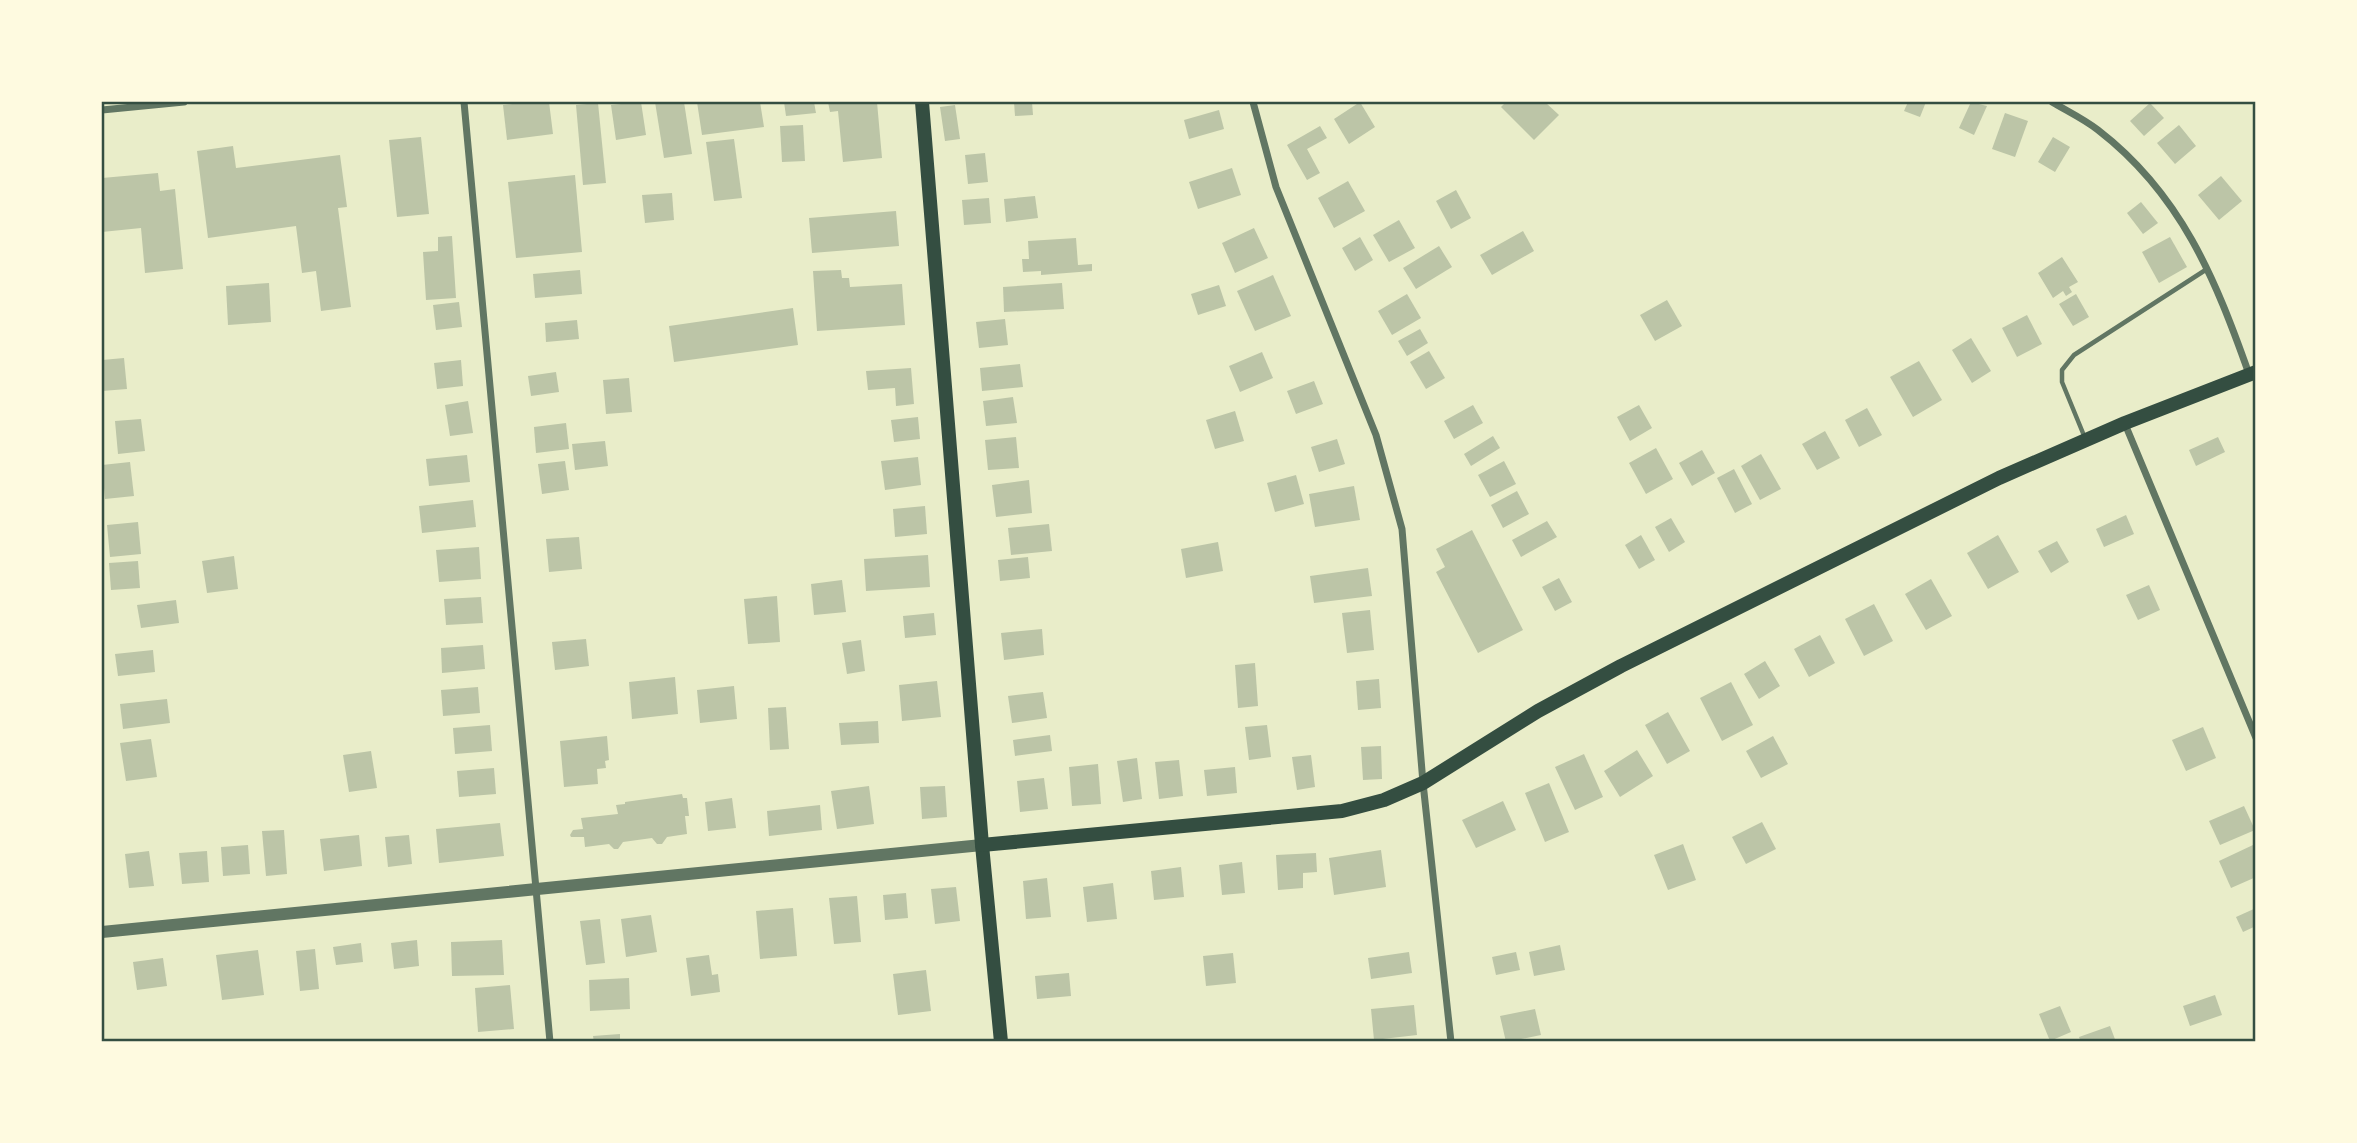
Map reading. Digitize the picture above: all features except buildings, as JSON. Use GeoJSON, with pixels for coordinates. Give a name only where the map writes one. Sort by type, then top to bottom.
{"type":"FeatureCollection","features":[{"type":"Feature","properties":{"kind":"main road"},"geometry":{"type":"LineString","coordinates":[[922,102],[982,845],[1001,1041]]}},
{"type":"Feature","properties":{"kind":"main road"},"geometry":{"type":"LineString","coordinates":[[982,845],[1342,811],[1384,800],[1423,783],[1538,711],[1621,666],[1999,478],[2125,423],[2254,373]]}},
{"type":"Feature","properties":{"kind":"street"},"geometry":{"type":"LineString","coordinates":[[102,110],[184,102]]}},
{"type":"Feature","properties":{"kind":"street"},"geometry":{"type":"LineString","coordinates":[[464,102],[550,1041]]}},
{"type":"Feature","properties":{"kind":"street"},"geometry":{"type":"LineString","coordinates":[[1253,102],[1276,187],[1376,435],[1402,529],[1423,783],[1451,1041]]}},
{"type":"Feature","properties":{"kind":"street"},"geometry":{"type":"LineString","coordinates":[[2052,102],[2097,129],[2141,168],[2180,217],[2208,269],[2254,373]]}},
{"type":"Feature","properties":{"kind":"street"},"geometry":{"type":"LineString","coordinates":[[2125,423],[2256,738]]}},
{"type":"Feature","properties":{"kind":"street"},"geometry":{"type":"LineString","coordinates":[[102,932],[982,845]]}},
{"type":"Feature","properties":{"kind":"lane"},"geometry":{"type":"LineString","coordinates":[[2086,440],[2062,382],[2062,370],[2074,355],[2208,269]]}}]}
